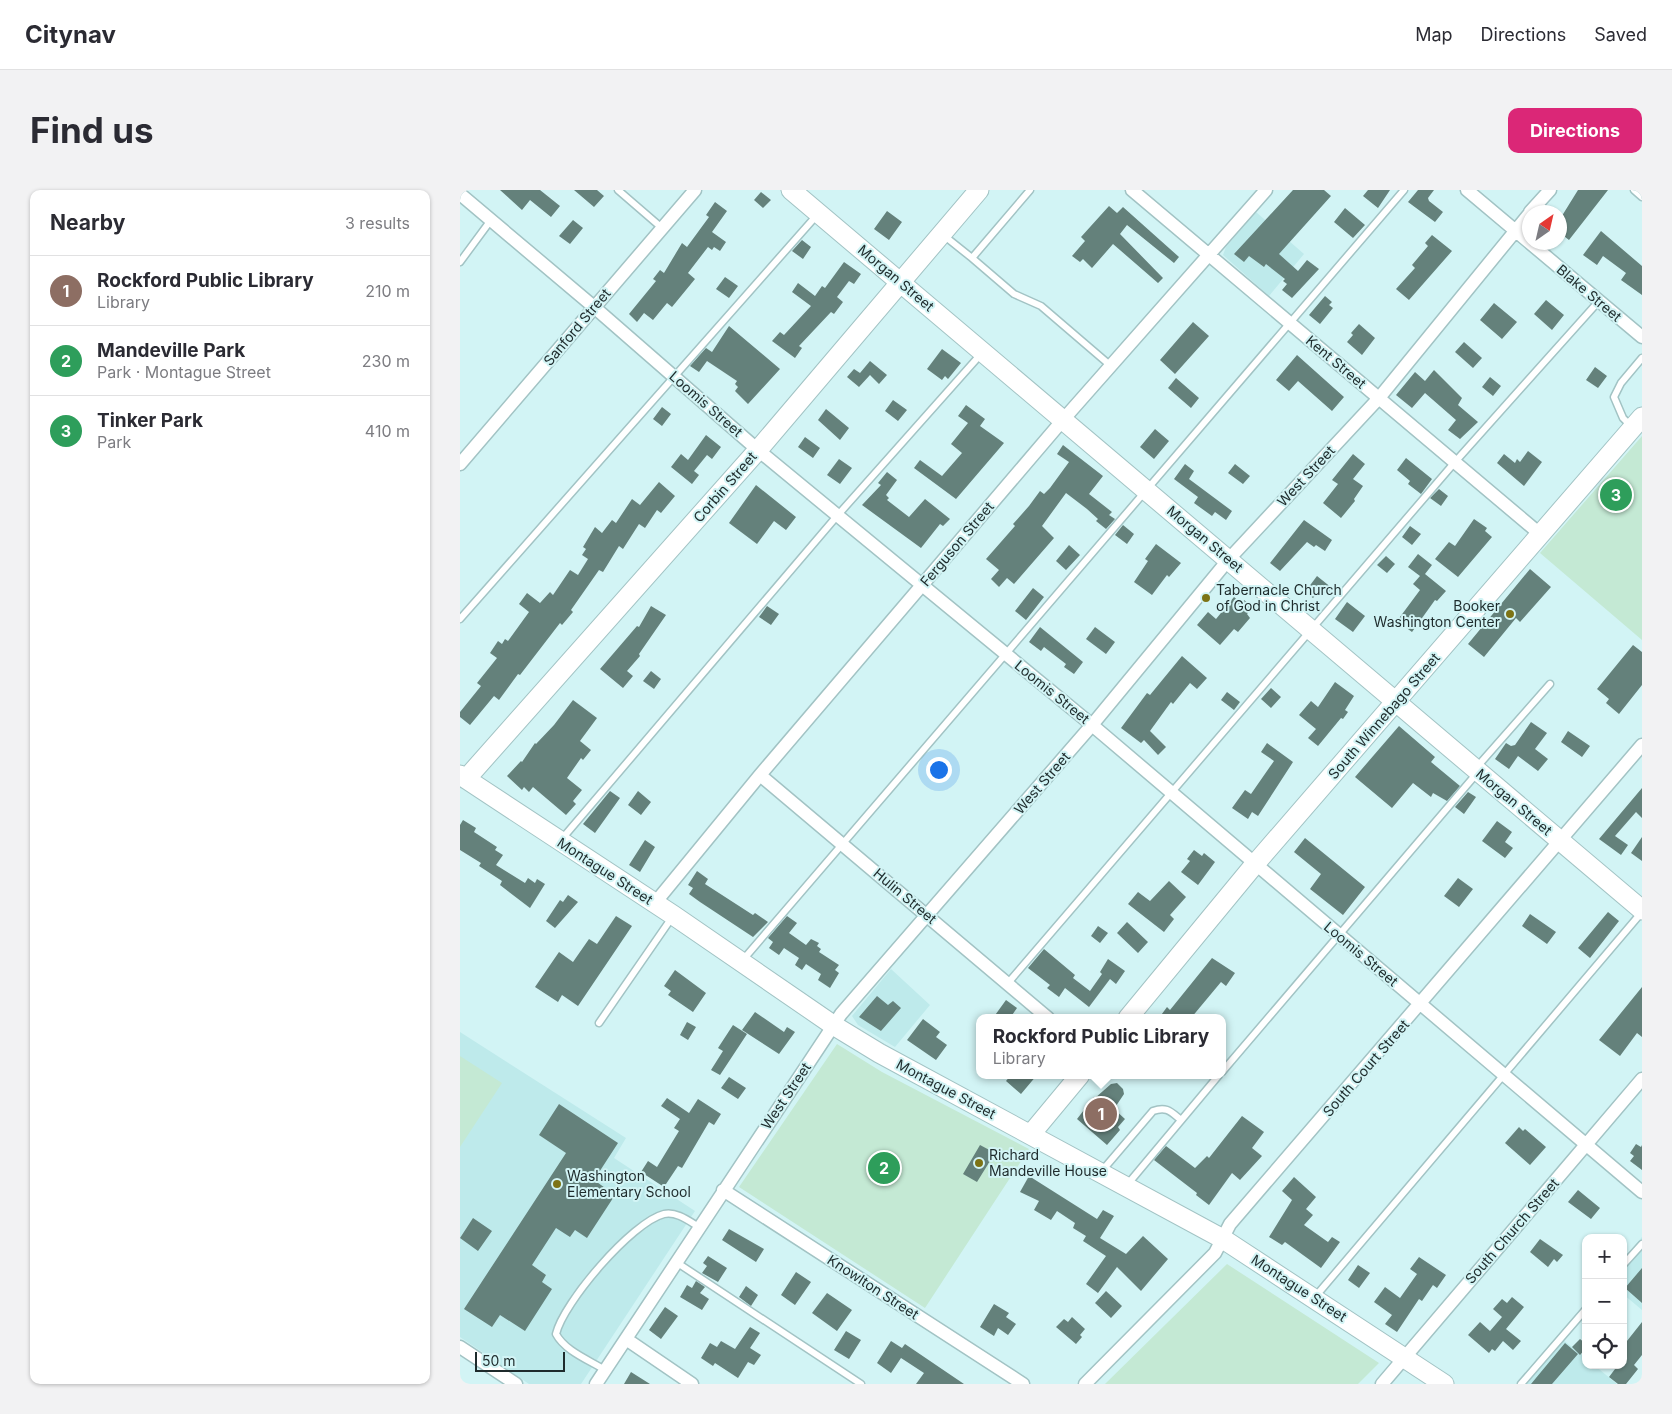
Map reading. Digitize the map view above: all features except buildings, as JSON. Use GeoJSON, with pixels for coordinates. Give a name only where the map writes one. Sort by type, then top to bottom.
{"type":"FeatureCollection","features":[{"type":"Feature","properties":{"kind":"street","name":"Sanford Street"},"geometry":{"type":"LineString","coordinates":[[460,464],[695,190]]}},
{"type":"Feature","properties":{"kind":"street","name":"Morgan Street"},"geometry":{"type":"LineString","coordinates":[[790,190],[902,282],[1062,421],[1230,559],[1642,911]]}},
{"type":"Feature","properties":{"kind":"street","name":"Kent Street"},"geometry":{"type":"LineString","coordinates":[[1132,190],[1540,534]]}},
{"type":"Feature","properties":{"kind":"street","name":"Ferguson Street"},"geometry":{"type":"LineString","coordinates":[[654,903],[760,775],[1062,421],[1266,190]]}},
{"type":"Feature","properties":{"kind":"street","name":"Blake Street"},"geometry":{"type":"LineString","coordinates":[[1467,190],[1642,337]]}},
{"type":"Feature","properties":{"kind":"street","name":"West Street"},"geometry":{"type":"LineString","coordinates":[[1537,205],[1550,190]]}},
{"type":"Feature","properties":{"kind":"street","name":"Corbin Street"},"geometry":{"type":"LineString","coordinates":[[463,777],[758,450],[902,282],[973,193]]}},
{"type":"Feature","properties":{"kind":"street","name":"Loomis Street"},"geometry":{"type":"LineString","coordinates":[[460,194],[594,306],[758,450],[1092,725],[1642,1192]]}},
{"type":"Feature","properties":{"kind":"street","name":"West Street"},"geometry":{"type":"LineString","coordinates":[[596,1384],[722,1190],[833,1025],[1092,725],[1230,559],[1379,398],[1522,223]]}},
{"type":"Feature","properties":{"kind":"street","name":"South Winnebago Street"},"geometry":{"type":"LineString","coordinates":[[1131,1014],[1255,864],[1398,702],[1637,422]]}},
{"type":"Feature","properties":{"kind":"street","name":"South Court Street"},"geometry":{"type":"LineString","coordinates":[[1085,1384],[1216,1253],[1230,1224],[1642,746]]}},
{"type":"Feature","properties":{"kind":"street","name":"Hulin Street"},"geometry":{"type":"LineString","coordinates":[[760,775],[1043,1014]]}},
{"type":"Feature","properties":{"kind":"street","name":"Montague Street"},"geometry":{"type":"LineString","coordinates":[[463,777],[673,915],[740,963],[833,1025],[879,1053],[1223,1238],[1444,1384]]}},
{"type":"Feature","properties":{"kind":"street"},"geometry":{"type":"LineString","coordinates":[[1031,1134],[1077,1079]]}},
{"type":"Feature","properties":{"kind":"street","name":"South Church Street"},"geometry":{"type":"LineString","coordinates":[[1382,1384],[1403,1357],[1642,1079]]}},
{"type":"Feature","properties":{"kind":"street","name":"Knowlton Street"},"geometry":{"type":"LineString","coordinates":[[722,1190],[1023,1384]]}},
{"type":"Feature","properties":{"kind":"street"},"geometry":{"type":"LineString","coordinates":[[626,1339],[692,1384]]}},
{"type":"Feature","properties":{"kind":"street"},"geometry":{"type":"LineString","coordinates":[[460,1347],[516,1384]]}},
{"type":"Feature","properties":{"kind":"lane"},"geometry":{"type":"LineString","coordinates":[[618,190],[662,228]]}},
{"type":"Feature","properties":{"kind":"lane"},"geometry":{"type":"LineString","coordinates":[[972,258],[1030,190]]}},
{"type":"Feature","properties":{"kind":"lane"},"geometry":{"type":"LineString","coordinates":[[740,963],[841,843],[1404,190]]}},
{"type":"Feature","properties":{"kind":"lane"},"geometry":{"type":"LineString","coordinates":[[1634,190],[1642,197]]}},
{"type":"Feature","properties":{"kind":"lane"},"geometry":{"type":"LineString","coordinates":[[460,619],[818,214]]}},
{"type":"Feature","properties":{"kind":"lane"},"geometry":{"type":"LineString","coordinates":[[460,262],[491,220]]}},
{"type":"Feature","properties":{"kind":"lane"},"geometry":{"type":"LineString","coordinates":[[942,234],[1014,294],[1041,306],[1111,366]]}},
{"type":"Feature","properties":{"kind":"lane"},"geometry":{"type":"LineString","coordinates":[[1008,983],[1170,793],[1312,631],[1455,462],[1599,301]]}},
{"type":"Feature","properties":{"kind":"lane"},"geometry":{"type":"LineString","coordinates":[[560,841],[837,516],[982,352]]}},
{"type":"Feature","properties":{"kind":"lane"},"geometry":{"type":"LineString","coordinates":[[1637,422],[1623,418],[1614,397],[1620,383],[1642,358]]}},
{"type":"Feature","properties":{"kind":"lane"},"geometry":{"type":"LineString","coordinates":[[1226,1067],[1550,684]]}},
{"type":"Feature","properties":{"kind":"lane"},"geometry":{"type":"LineString","coordinates":[[1314,1298],[1642,911]]}},
{"type":"Feature","properties":{"kind":"lane"},"geometry":{"type":"LineString","coordinates":[[599,1023],[673,915]]}},
{"type":"Feature","properties":{"kind":"lane"},"geometry":{"type":"LineString","coordinates":[[1126,1187],[1216,1079]]}},
{"type":"Feature","properties":{"kind":"lane"},"geometry":{"type":"LineString","coordinates":[[1100,1172],[1153,1111],[1161,1108],[1168,1109],[1182,1120]]}},
{"type":"Feature","properties":{"kind":"lane"},"geometry":{"type":"LineString","coordinates":[[605,1370],[566,1346],[556,1334],[573,1302],[606,1257],[644,1225],[664,1214],[678,1215],[699,1227]]}},
{"type":"Feature","properties":{"kind":"lane"},"geometry":{"type":"LineString","coordinates":[[1627,1261],[1642,1244]]}},
{"type":"Feature","properties":{"kind":"lane"},"geometry":{"type":"LineString","coordinates":[[676,1262],[861,1384]]}},
{"type":"Feature","properties":{"kind":"lane"},"geometry":{"type":"LineString","coordinates":[[1521,1384],[1582,1314]]}},
{"type":"Feature","properties":{"kind":"shaded area"},"geometry":{"type":"Polygon","coordinates":[[[1256,212],[1304,254],[1269,296],[1223,255],[1226,247],[1256,212]]]}},
{"type":"Feature","properties":{"kind":"shaded area"},"geometry":{"type":"Polygon","coordinates":[[[891,969],[930,1005],[895,1047],[858,1025],[852,1016],[891,969]]]}},
{"type":"Feature","properties":{"kind":"shaded area","name":"Washington Elementary School"},"geometry":{"type":"Polygon","coordinates":[[[460,1032],[626,1138],[614,1158],[695,1211],[581,1384],[529,1384],[460,1337],[460,1032]]]}},
{"type":"Feature","properties":{"kind":"shaded area"},"geometry":{"type":"Polygon","coordinates":[[[1642,1237],[1642,1310],[1627,1297],[1627,1254],[1642,1237]]]}},
{"type":"Feature","properties":{"kind":"shaded area"},"geometry":{"type":"Polygon","coordinates":[[[1558,1336],[1582,1355],[1582,1369],[1599,1369],[1617,1384],[1517,1384],[1558,1336]]]}},
{"type":"Feature","properties":{"kind":"green space"},"geometry":{"type":"Polygon","coordinates":[[[1642,436],[1642,640],[1540,553],[1642,436]]]}},
{"type":"Feature","properties":{"kind":"green space"},"geometry":{"type":"Polygon","coordinates":[[[837,1044],[882,1072],[1029,1149],[925,1308],[739,1187],[837,1044]]]}},
{"type":"Feature","properties":{"kind":"green space"},"geometry":{"type":"Polygon","coordinates":[[[460,1056],[502,1083],[460,1147],[460,1056]]]}},
{"type":"Feature","properties":{"kind":"green space"},"geometry":{"type":"Polygon","coordinates":[[[1227,1264],[1379,1363],[1358,1384],[1105,1384],[1227,1264]]]}},
{"type":"Feature","properties":{"kind":"place","name":"Tinker Park"},"geometry":{"type":"Point","coordinates":[1616,495]}},
{"type":"Feature","properties":{"kind":"place","name":"Tabernacle Church of God in Christ"},"geometry":{"type":"Point","coordinates":[1206,598]}},
{"type":"Feature","properties":{"kind":"place","name":"Booker Washington Center"},"geometry":{"type":"Point","coordinates":[1510,614]}},
{"type":"Feature","properties":{"kind":"place","name":"Rockford Public Library"},"geometry":{"type":"Point","coordinates":[1101,1114]}},
{"type":"Feature","properties":{"kind":"place","name":"Richard Mandeville House"},"geometry":{"type":"Point","coordinates":[979,1163]}},
{"type":"Feature","properties":{"kind":"place","name":"Mandeville Park"},"geometry":{"type":"Point","coordinates":[884,1168]}},
{"type":"Feature","properties":{"kind":"place","name":"Washington Elementary School"},"geometry":{"type":"Point","coordinates":[557,1184]}}]}
